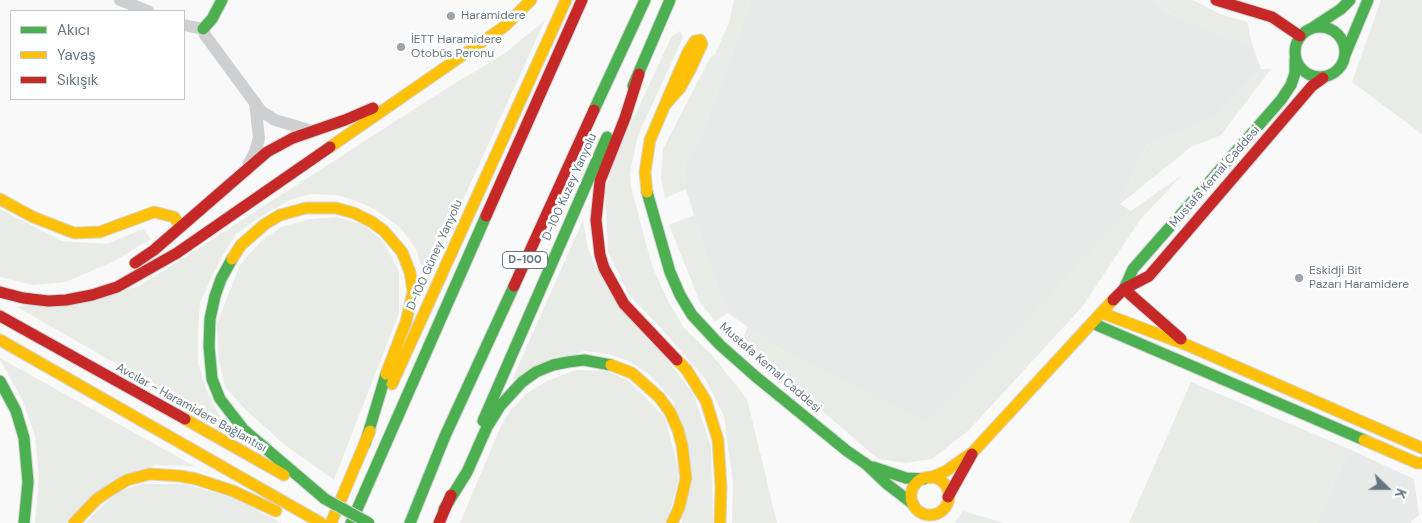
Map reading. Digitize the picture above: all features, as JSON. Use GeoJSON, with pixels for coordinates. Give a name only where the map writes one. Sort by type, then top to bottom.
{"type":"FeatureCollection","features":[{"type":"Feature","properties":{"kind":"main road"},"geometry":{"type":"LineString","coordinates":[[203,30],[212,19],[222,0]]}},
{"type":"Feature","properties":{"kind":"main road"},"geometry":{"type":"LineString","coordinates":[[0,292],[23,298],[48,301],[92,295],[117,287],[140,275],[176,253],[443,70],[504,26],[531,0]]}},
{"type":"Feature","properties":{"kind":"main road","name":"D-100 Güney Yanyolu"},"geometry":{"type":"LineString","coordinates":[[331,523],[566,0]]}},
{"type":"Feature","properties":{"kind":"main road"},"geometry":{"type":"LineString","coordinates":[[351,523],[582,0]]}},
{"type":"Feature","properties":{"kind":"main road","name":"D-100"},"geometry":{"type":"LineString","coordinates":[[410,523],[449,427],[645,0]]}},
{"type":"Feature","properties":{"kind":"main road","name":"D-100 Kuzey Yanyolu"},"geometry":{"type":"LineString","coordinates":[[439,523],[590,176],[617,116],[639,74],[670,0]]}},
{"type":"Feature","properties":{"kind":"main road"},"geometry":{"type":"LineString","coordinates":[[1216,0],[1272,18],[1300,36]]}},
{"type":"Feature","properties":{"kind":"main road"},"geometry":{"type":"LineString","coordinates":[[1312,28],[1329,28],[1336,33],[1345,46],[1344,62],[1337,72],[1323,78],[1306,72],[1295,60],[1295,45],[1300,36],[1312,28],[1341,9],[1350,0]]}},
{"type":"Feature","properties":{"kind":"main road"},"geometry":{"type":"LineString","coordinates":[[1345,55],[1368,0]]}},
{"type":"Feature","properties":{"kind":"main road","name":"Mustafa Kemal Caddesi"},"geometry":{"type":"LineString","coordinates":[[665,105],[680,88],[690,70],[702,44],[700,40],[695,41],[688,52],[665,105],[650,140],[645,172],[647,194],[670,272],[680,295],[692,315],[720,345],[819,429],[866,464],[914,507]]}},
{"type":"Feature","properties":{"kind":"main road","name":"Mustafa Kemal Caddesi"},"geometry":{"type":"LineString","coordinates":[[866,464],[906,478],[927,478],[946,471],[973,452],[1124,289],[1133,269],[1281,100],[1291,85],[1295,73],[1295,60]]}},
{"type":"Feature","properties":{"kind":"main road"},"geometry":{"type":"LineString","coordinates":[[122,271],[154,250],[238,178],[246,168],[268,152],[293,138],[345,120],[388,102],[443,70]]}},
{"type":"Feature","properties":{"kind":"main road"},"geometry":{"type":"LineString","coordinates":[[639,74],[625,118],[600,181],[596,220],[600,255],[604,268],[624,304],[686,369],[706,400],[718,440],[722,487],[720,523]]}},
{"type":"Feature","properties":{"kind":"main road","name":"Mustafa Kemal Caddesi"},"geometry":{"type":"LineString","coordinates":[[1124,289],[1148,276],[1312,86],[1323,78]]}},
{"type":"Feature","properties":{"kind":"main road"},"geometry":{"type":"LineString","coordinates":[[0,199],[33,217],[74,233],[100,232],[154,212],[174,217],[181,227]]}},
{"type":"Feature","properties":{"kind":"main road"},"geometry":{"type":"LineString","coordinates":[[326,499],[231,416],[220,399],[212,378],[209,346],[210,319],[221,279],[228,264],[241,246],[265,224],[280,215],[306,208],[321,207],[336,208],[354,214],[372,222],[384,231],[402,252],[410,272],[413,292],[406,322],[382,384],[365,444]]}},
{"type":"Feature","properties":{"kind":"main road"},"geometry":{"type":"LineString","coordinates":[[48,301],[98,281]]}},
{"type":"Feature","properties":{"kind":"main road"},"geometry":{"type":"LineString","coordinates":[[1124,289],[1187,345]]}},
{"type":"Feature","properties":{"kind":"main road"},"geometry":{"type":"LineString","coordinates":[[1102,313],[1187,345],[1422,448]]}},
{"type":"Feature","properties":{"kind":"main road","name":"Avcılar - Haramidere Bağlantısı"},"geometry":{"type":"LineString","coordinates":[[0,316],[369,523]]}},
{"type":"Feature","properties":{"kind":"main road"},"geometry":{"type":"LineString","coordinates":[[1092,323],[1417,463],[1422,463]]}},
{"type":"Feature","properties":{"kind":"main road"},"geometry":{"type":"LineString","coordinates":[[0,340],[319,522]]}},
{"type":"Feature","properties":{"kind":"main road"},"geometry":{"type":"LineString","coordinates":[[444,509],[467,472],[487,427],[510,393],[536,372],[568,362],[584,360],[616,366],[632,374],[659,397],[670,412],[682,445],[686,478],[679,508],[672,523]]}},
{"type":"Feature","properties":{"kind":"main road"},"geometry":{"type":"LineString","coordinates":[[0,380],[16,411],[28,461],[24,523]]}},
{"type":"Feature","properties":{"kind":"main road","name":"Mustafa Kemal Caddesi"},"geometry":{"type":"LineString","coordinates":[[948,497],[973,452]]}},
{"type":"Feature","properties":{"kind":"main road"},"geometry":{"type":"LineString","coordinates":[[74,523],[97,499],[112,489],[138,476],[159,474],[180,476],[204,482],[233,491],[305,522],[319,522]]}},
{"type":"Feature","properties":{"kind":"main road"},"geometry":{"type":"LineString","coordinates":[[918,523],[912,492],[914,486],[927,478],[941,482],[948,491],[945,507],[938,523]]}},
{"type":"Feature","properties":{"kind":"main road"},"geometry":{"type":"LineString","coordinates":[[914,507],[921,513],[932,515],[942,511]]}},
{"type":"Feature","properties":{"kind":"street"},"geometry":{"type":"LineString","coordinates":[[120,0],[145,10]]}},
{"type":"Feature","properties":{"kind":"street"},"geometry":{"type":"LineString","coordinates":[[185,25],[203,30],[261,111],[275,120],[292,126],[314,130]]}},
{"type":"Feature","properties":{"kind":"street"},"geometry":{"type":"LineString","coordinates":[[246,168],[255,152],[259,138],[255,102]]}},
{"type":"Feature","properties":{"kind":"shaded area"},"geometry":{"type":"Polygon","coordinates":[[[734,0],[751,0],[703,130],[683,167],[686,189],[665,198],[661,178],[663,149],[710,58],[715,54],[729,23],[734,0]]]}},
{"type":"Feature","properties":{"kind":"shaded area"},"geometry":{"type":"Polygon","coordinates":[[[751,0],[1155,0],[1167,12],[1253,47],[1261,69],[1215,118],[1147,145],[1120,204],[1131,211],[928,423],[782,351],[728,313],[712,274],[686,189],[683,167],[703,130],[751,0]]]}},
{"type":"Feature","properties":{"kind":"shaded area"},"geometry":{"type":"Polygon","coordinates":[[[1155,0],[1193,0],[1220,14],[1247,22],[1253,47],[1167,12],[1155,0]]]}},
{"type":"Feature","properties":{"kind":"shaded area"},"geometry":{"type":"Polygon","coordinates":[[[1381,0],[1422,0],[1422,134],[1352,82],[1381,0]]]}},
{"type":"Feature","properties":{"kind":"shaded area"},"geometry":{"type":"Polygon","coordinates":[[[545,20],[426,281],[416,249],[400,227],[374,209],[337,195],[311,194],[292,199],[261,216],[236,234],[221,258],[200,302],[198,332],[198,363],[206,389],[225,426],[17,307],[138,287],[444,90],[504,54],[545,20]]]}},
{"type":"Feature","properties":{"kind":"shaded area"},"geometry":{"type":"Polygon","coordinates":[[[680,31],[683,38],[638,135],[630,173],[631,187],[652,266],[668,301],[684,328],[712,355],[747,399],[777,523],[732,523],[733,484],[724,416],[706,380],[662,329],[629,295],[608,252],[605,190],[618,151],[672,36],[680,31]]]}},
{"type":"Feature","properties":{"kind":"shaded area"},"geometry":{"type":"Polygon","coordinates":[[[1261,69],[1271,69],[1221,135],[1191,147],[1120,204],[1147,145],[1215,118],[1261,69]]]}},
{"type":"Feature","properties":{"kind":"shaded area"},"geometry":{"type":"Polygon","coordinates":[[[1182,175],[1140,220],[1082,307],[969,430],[932,459],[905,463],[878,459],[741,341],[748,327],[782,351],[928,422],[1131,211],[1182,175]]]}},
{"type":"Feature","properties":{"kind":"shaded area"},"geometry":{"type":"Polygon","coordinates":[[[0,209],[62,241],[107,244],[143,229],[151,239],[114,261],[66,282],[33,285],[0,277],[0,209]]]}},
{"type":"Feature","properties":{"kind":"shaded area"},"geometry":{"type":"Polygon","coordinates":[[[694,215],[712,274],[728,313],[715,321],[700,302],[669,225],[694,215]]]}},
{"type":"Feature","properties":{"kind":"shaded area"},"geometry":{"type":"Polygon","coordinates":[[[337,217],[364,225],[383,241],[399,271],[399,313],[334,480],[285,445],[246,410],[225,387],[219,361],[217,323],[240,265],[261,241],[281,227],[310,219],[337,217]]]}},
{"type":"Feature","properties":{"kind":"shaded area"},"geometry":{"type":"Polygon","coordinates":[[[583,220],[588,248],[596,268],[694,395],[711,447],[713,523],[682,523],[674,402],[649,374],[631,362],[609,354],[584,351],[512,380],[583,220]]]}},
{"type":"Feature","properties":{"kind":"shaded area"},"geometry":{"type":"Polygon","coordinates":[[[0,358],[194,466],[155,465],[65,523],[35,523],[39,477],[35,436],[22,399],[0,358]]]}},
{"type":"Feature","properties":{"kind":"shaded area"},"geometry":{"type":"Polygon","coordinates":[[[576,370],[607,371],[629,381],[665,418],[680,475],[667,523],[460,523],[501,426],[511,410],[526,394],[547,381],[576,370]]]}},
{"type":"Feature","properties":{"kind":"shaded area"},"geometry":{"type":"Polygon","coordinates":[[[1191,382],[1349,449],[1316,523],[1129,523],[1191,382]]]}},
{"type":"Feature","properties":{"kind":"shaded area"},"geometry":{"type":"Polygon","coordinates":[[[1349,449],[1414,479],[1419,515],[1410,523],[1316,523],[1349,449]]]}},
{"type":"Feature","properties":{"kind":"shaded area"},"geometry":{"type":"Polygon","coordinates":[[[142,484],[185,484],[233,498],[282,523],[85,523],[117,492],[142,484]]]}},
{"type":"Feature","properties":{"kind":"shaded area"},"geometry":{"type":"Polygon","coordinates":[[[963,511],[1004,523],[954,523],[963,511]]]}},
{"type":"Feature","properties":{"kind":"traffic: fast"},"geometry":{"type":"LineString","coordinates":[[203,29],[212,19],[222,0]]}},
{"type":"Feature","properties":{"kind":"traffic: fast"},"geometry":{"type":"LineString","coordinates":[[594,110],[645,0]]}},
{"type":"Feature","properties":{"kind":"traffic: fast"},"geometry":{"type":"LineString","coordinates":[[633,86],[670,0]]}},
{"type":"Feature","properties":{"kind":"traffic: fast"},"geometry":{"type":"LineString","coordinates":[[1312,28],[1341,9],[1350,0]]}},
{"type":"Feature","properties":{"kind":"traffic: fast"},"geometry":{"type":"LineString","coordinates":[[1345,55],[1368,0]]}},
{"type":"Feature","properties":{"kind":"traffic: fast"},"geometry":{"type":"LineString","coordinates":[[1315,27],[1325,27],[1338,34],[1345,47],[1345,52],[1345,57],[1338,70],[1325,77],[1315,77],[1306,73],[1299,66],[1295,57],[1295,47],[1299,38],[1306,31],[1315,27]]}},
{"type":"Feature","properties":{"kind":"traffic: fast"},"geometry":{"type":"LineString","coordinates":[[1124,289],[1133,269],[1281,100],[1291,85],[1295,73],[1295,60]]}},
{"type":"Feature","properties":{"kind":"traffic: fast"},"geometry":{"type":"LineString","coordinates":[[483,421],[607,137]]}},
{"type":"Feature","properties":{"kind":"traffic: fast"},"geometry":{"type":"LineString","coordinates":[[647,192],[670,272],[680,295],[692,315],[720,345],[755,376],[913,504]]}},
{"type":"Feature","properties":{"kind":"traffic: fast"},"geometry":{"type":"LineString","coordinates":[[351,523],[486,216]]}},
{"type":"Feature","properties":{"kind":"traffic: fast"},"geometry":{"type":"LineString","coordinates":[[232,259],[221,279],[210,319],[209,346],[212,379],[220,399],[244,430],[325,499]]}},
{"type":"Feature","properties":{"kind":"traffic: fast"},"geometry":{"type":"LineString","coordinates":[[410,523],[445,436],[514,286]]}},
{"type":"Feature","properties":{"kind":"traffic: fast"},"geometry":{"type":"LineString","coordinates":[[1092,323],[1364,440]]}},
{"type":"Feature","properties":{"kind":"traffic: fast"},"geometry":{"type":"LineString","coordinates":[[444,509],[467,472],[487,427],[500,406],[522,382],[536,372],[553,365],[568,362],[584,360],[611,365]]}},
{"type":"Feature","properties":{"kind":"traffic: fast"},"geometry":{"type":"LineString","coordinates":[[365,444],[386,374]]}},
{"type":"Feature","properties":{"kind":"traffic: fast"},"geometry":{"type":"LineString","coordinates":[[0,381],[16,411],[24,438],[28,482],[24,523]]}},
{"type":"Feature","properties":{"kind":"traffic: fast"},"geometry":{"type":"LineString","coordinates":[[873,467],[906,478],[924,479]]}},
{"type":"Feature","properties":{"kind":"traffic: fast"},"geometry":{"type":"LineString","coordinates":[[325,499],[369,523]]}},
{"type":"Feature","properties":{"kind":"traffic: slow"},"geometry":{"type":"LineString","coordinates":[[330,147],[505,26],[531,0]]}},
{"type":"Feature","properties":{"kind":"traffic: slow"},"geometry":{"type":"LineString","coordinates":[[392,384],[566,0]]}},
{"type":"Feature","properties":{"kind":"traffic: slow"},"geometry":{"type":"LineString","coordinates":[[647,192],[645,172],[650,140],[676,79],[688,52],[695,41],[700,40],[702,44],[690,70],[680,88],[665,105]]}},
{"type":"Feature","properties":{"kind":"traffic: slow"},"geometry":{"type":"LineString","coordinates":[[0,199],[33,217],[74,233],[100,232],[154,212],[174,217],[181,227]]}},
{"type":"Feature","properties":{"kind":"traffic: slow"},"geometry":{"type":"LineString","coordinates":[[232,259],[241,245],[265,224],[280,215],[306,208],[336,208],[354,213],[372,222],[384,231],[402,252],[410,272],[413,292],[406,322],[386,374]]}},
{"type":"Feature","properties":{"kind":"traffic: slow"},"geometry":{"type":"LineString","coordinates":[[930,478],[946,471],[973,452],[1113,300]]}},
{"type":"Feature","properties":{"kind":"traffic: slow"},"geometry":{"type":"LineString","coordinates":[[1102,313],[1187,345],[1422,448]]}},
{"type":"Feature","properties":{"kind":"traffic: slow"},"geometry":{"type":"LineString","coordinates":[[0,340],[321,523]]}},
{"type":"Feature","properties":{"kind":"traffic: slow"},"geometry":{"type":"LineString","coordinates":[[677,360],[686,369],[706,401],[718,440],[721,487],[720,523]]}},
{"type":"Feature","properties":{"kind":"traffic: slow"},"geometry":{"type":"LineString","coordinates":[[611,365],[632,373],[659,397],[670,412],[678,430],[686,478],[679,508],[672,523]]}},
{"type":"Feature","properties":{"kind":"traffic: slow"},"geometry":{"type":"LineString","coordinates":[[185,419],[284,475]]}},
{"type":"Feature","properties":{"kind":"traffic: slow"},"geometry":{"type":"LineString","coordinates":[[331,523],[370,431]]}},
{"type":"Feature","properties":{"kind":"traffic: slow"},"geometry":{"type":"LineString","coordinates":[[1364,440],[1417,463],[1422,463]]}},
{"type":"Feature","properties":{"kind":"traffic: slow"},"geometry":{"type":"LineString","coordinates":[[74,523],[97,499],[112,489],[127,480],[150,474],[196,479],[233,491],[276,511]]}},
{"type":"Feature","properties":{"kind":"traffic: slow"},"geometry":{"type":"LineString","coordinates":[[930,477],[943,483],[949,496],[943,509],[930,515],[917,509],[911,496],[917,483],[930,477]]}},
{"type":"Feature","properties":{"kind":"traffic: jam"},"geometry":{"type":"LineString","coordinates":[[486,216],[582,0]]}},
{"type":"Feature","properties":{"kind":"traffic: jam"},"geometry":{"type":"LineString","coordinates":[[1216,0],[1272,17],[1300,36]]}},
{"type":"Feature","properties":{"kind":"traffic: jam"},"geometry":{"type":"LineString","coordinates":[[639,74],[625,118],[600,181],[596,220],[600,255],[604,268],[624,304],[677,360]]}},
{"type":"Feature","properties":{"kind":"traffic: jam"},"geometry":{"type":"LineString","coordinates":[[1113,300],[1124,289],[1149,276],[1312,86],[1323,78]]}},
{"type":"Feature","properties":{"kind":"traffic: jam"},"geometry":{"type":"LineString","coordinates":[[135,263],[154,250],[267,152],[293,138],[373,108]]}},
{"type":"Feature","properties":{"kind":"traffic: jam"},"geometry":{"type":"LineString","coordinates":[[514,286],[594,110]]}},
{"type":"Feature","properties":{"kind":"traffic: jam"},"geometry":{"type":"LineString","coordinates":[[0,292],[23,298],[48,301],[92,295],[117,287],[177,253],[330,147]]}},
{"type":"Feature","properties":{"kind":"traffic: jam"},"geometry":{"type":"LineString","coordinates":[[1124,289],[1181,339]]}},
{"type":"Feature","properties":{"kind":"traffic: jam"},"geometry":{"type":"LineString","coordinates":[[0,316],[185,419]]}},
{"type":"Feature","properties":{"kind":"traffic: jam"},"geometry":{"type":"LineString","coordinates":[[948,497],[972,454]]}},
{"type":"Feature","properties":{"kind":"traffic: jam"},"geometry":{"type":"LineString","coordinates":[[439,523],[451,495]]}},
{"type":"Feature","properties":{"kind":"place","name":"Haramidere"},"geometry":{"type":"Point","coordinates":[451,16]}},
{"type":"Feature","properties":{"kind":"place","name":"İETT Haramidere Otobüs Peronu"},"geometry":{"type":"Point","coordinates":[401,47]}},
{"type":"Feature","properties":{"kind":"place","name":"Eskidji Bit Pazarı Haramidere"},"geometry":{"type":"Point","coordinates":[1299,278]}}]}
